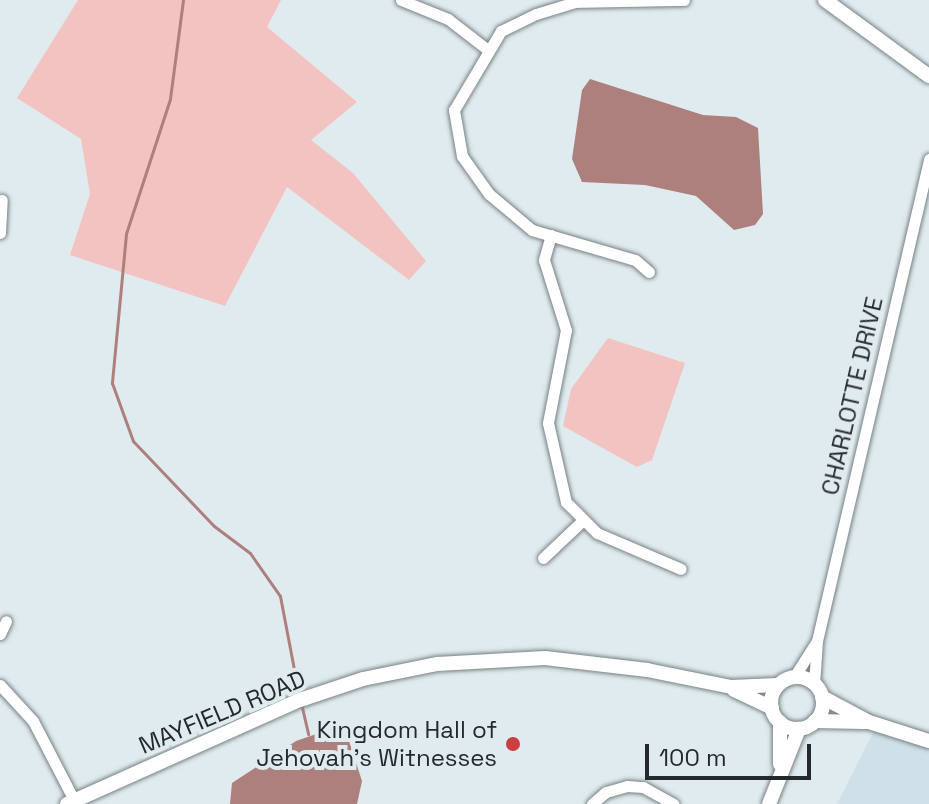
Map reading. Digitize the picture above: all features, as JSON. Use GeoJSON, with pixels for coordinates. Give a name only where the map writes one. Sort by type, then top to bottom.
{"type":"FeatureCollection","features":[{"type":"Feature","properties":{"kind":"street"},"geometry":{"type":"LineString","coordinates":[[401,0],[448,19],[488,50]]}},
{"type":"Feature","properties":{"kind":"street"},"geometry":{"type":"LineString","coordinates":[[649,272],[635,260],[532,230],[489,194],[462,156],[454,110],[501,31],[575,1],[684,0]]}},
{"type":"Feature","properties":{"kind":"street"},"geometry":{"type":"LineString","coordinates":[[825,0],[929,76]]}},
{"type":"Feature","properties":{"kind":"street","name":"CHARLOTTE DRIVE"},"geometry":{"type":"LineString","coordinates":[[818,690],[817,641],[929,159]]}},
{"type":"Feature","properties":{"kind":"street"},"geometry":{"type":"LineString","coordinates":[[0,233],[2,200]]}},
{"type":"Feature","properties":{"kind":"street"},"geometry":{"type":"LineString","coordinates":[[551,235],[544,260],[566,330],[548,423],[566,502],[597,533],[681,569]]}},
{"type":"Feature","properties":{"kind":"street"},"geometry":{"type":"LineString","coordinates":[[543,558],[583,520]]}},
{"type":"Feature","properties":{"kind":"street"},"geometry":{"type":"LineString","coordinates":[[0,634],[6,621]]}},
{"type":"Feature","properties":{"kind":"street","name":"CHARLOTTE DRIVE"},"geometry":{"type":"LineString","coordinates":[[794,677],[817,641]]}},
{"type":"Feature","properties":{"kind":"street","name":"MAYFIELD ROAD"},"geometry":{"type":"LineString","coordinates":[[72,803],[303,699],[395,672],[513,658],[647,670],[731,687],[778,685]]}},
{"type":"Feature","properties":{"kind":"street"},"geometry":{"type":"LineString","coordinates":[[780,765],[780,722],[772,708],[778,685],[794,677],[869,722],[929,741]]}},
{"type":"Feature","properties":{"kind":"street"},"geometry":{"type":"LineString","coordinates":[[0,685],[33,721],[72,803]]}},
{"type":"Feature","properties":{"kind":"street","name":"MAYFIELD ROAD"},"geometry":{"type":"LineString","coordinates":[[731,687],[772,708]]}},
{"type":"Feature","properties":{"kind":"street"},"geometry":{"type":"LineString","coordinates":[[815,721],[818,690]]}},
{"type":"Feature","properties":{"kind":"street"},"geometry":{"type":"LineString","coordinates":[[769,804],[780,765],[799,729],[815,721],[869,722]]}},
{"type":"Feature","properties":{"kind":"street"},"geometry":{"type":"LineString","coordinates":[[780,722],[799,729]]}},
{"type":"Feature","properties":{"kind":"street"},"geometry":{"type":"LineString","coordinates":[[592,804],[606,792],[627,786],[643,787],[674,804]]}},
{"type":"Feature","properties":{"kind":"shaded area"},"geometry":{"type":"Polygon","coordinates":[[[78,0],[281,0],[267,27],[357,102],[311,140],[353,173],[426,261],[409,280],[287,187],[225,306],[70,255],[90,194],[81,139],[17,98],[78,0]]]}},
{"type":"Feature","properties":{"kind":"shaded area"},"geometry":{"type":"Polygon","coordinates":[[[590,79],[703,115],[736,117],[758,128],[763,214],[755,225],[734,230],[696,196],[645,185],[582,182],[572,159],[582,90],[590,79]]]}},
{"type":"Feature","properties":{"kind":"shaded area"},"geometry":{"type":"Polygon","coordinates":[[[608,338],[685,363],[652,460],[637,467],[563,426],[571,389],[608,338]]]}},
{"type":"Feature","properties":{"kind":"shaded area"},"geometry":{"type":"Polygon","coordinates":[[[879,721],[929,738],[929,804],[837,804],[879,721]]]}},
{"type":"Feature","properties":{"kind":"shaded area"},"geometry":{"type":"Polygon","coordinates":[[[322,732],[348,738],[362,781],[357,804],[230,804],[232,783],[296,741],[322,732]]]}},
{"type":"Feature","properties":{"kind":"waterway"},"geometry":{"type":"LineString","coordinates":[[183,0],[170,99],[126,234],[112,383],[133,441],[214,526],[250,553],[280,596],[299,696]]}},
{"type":"Feature","properties":{"kind":"waterway"},"geometry":{"type":"LineString","coordinates":[[301,703],[308,734]]}},
{"type":"Feature","properties":{"kind":"place","name":"Kingdom Hall of Jehovah’s Witnesses"},"geometry":{"type":"Point","coordinates":[513,744]}}]}
